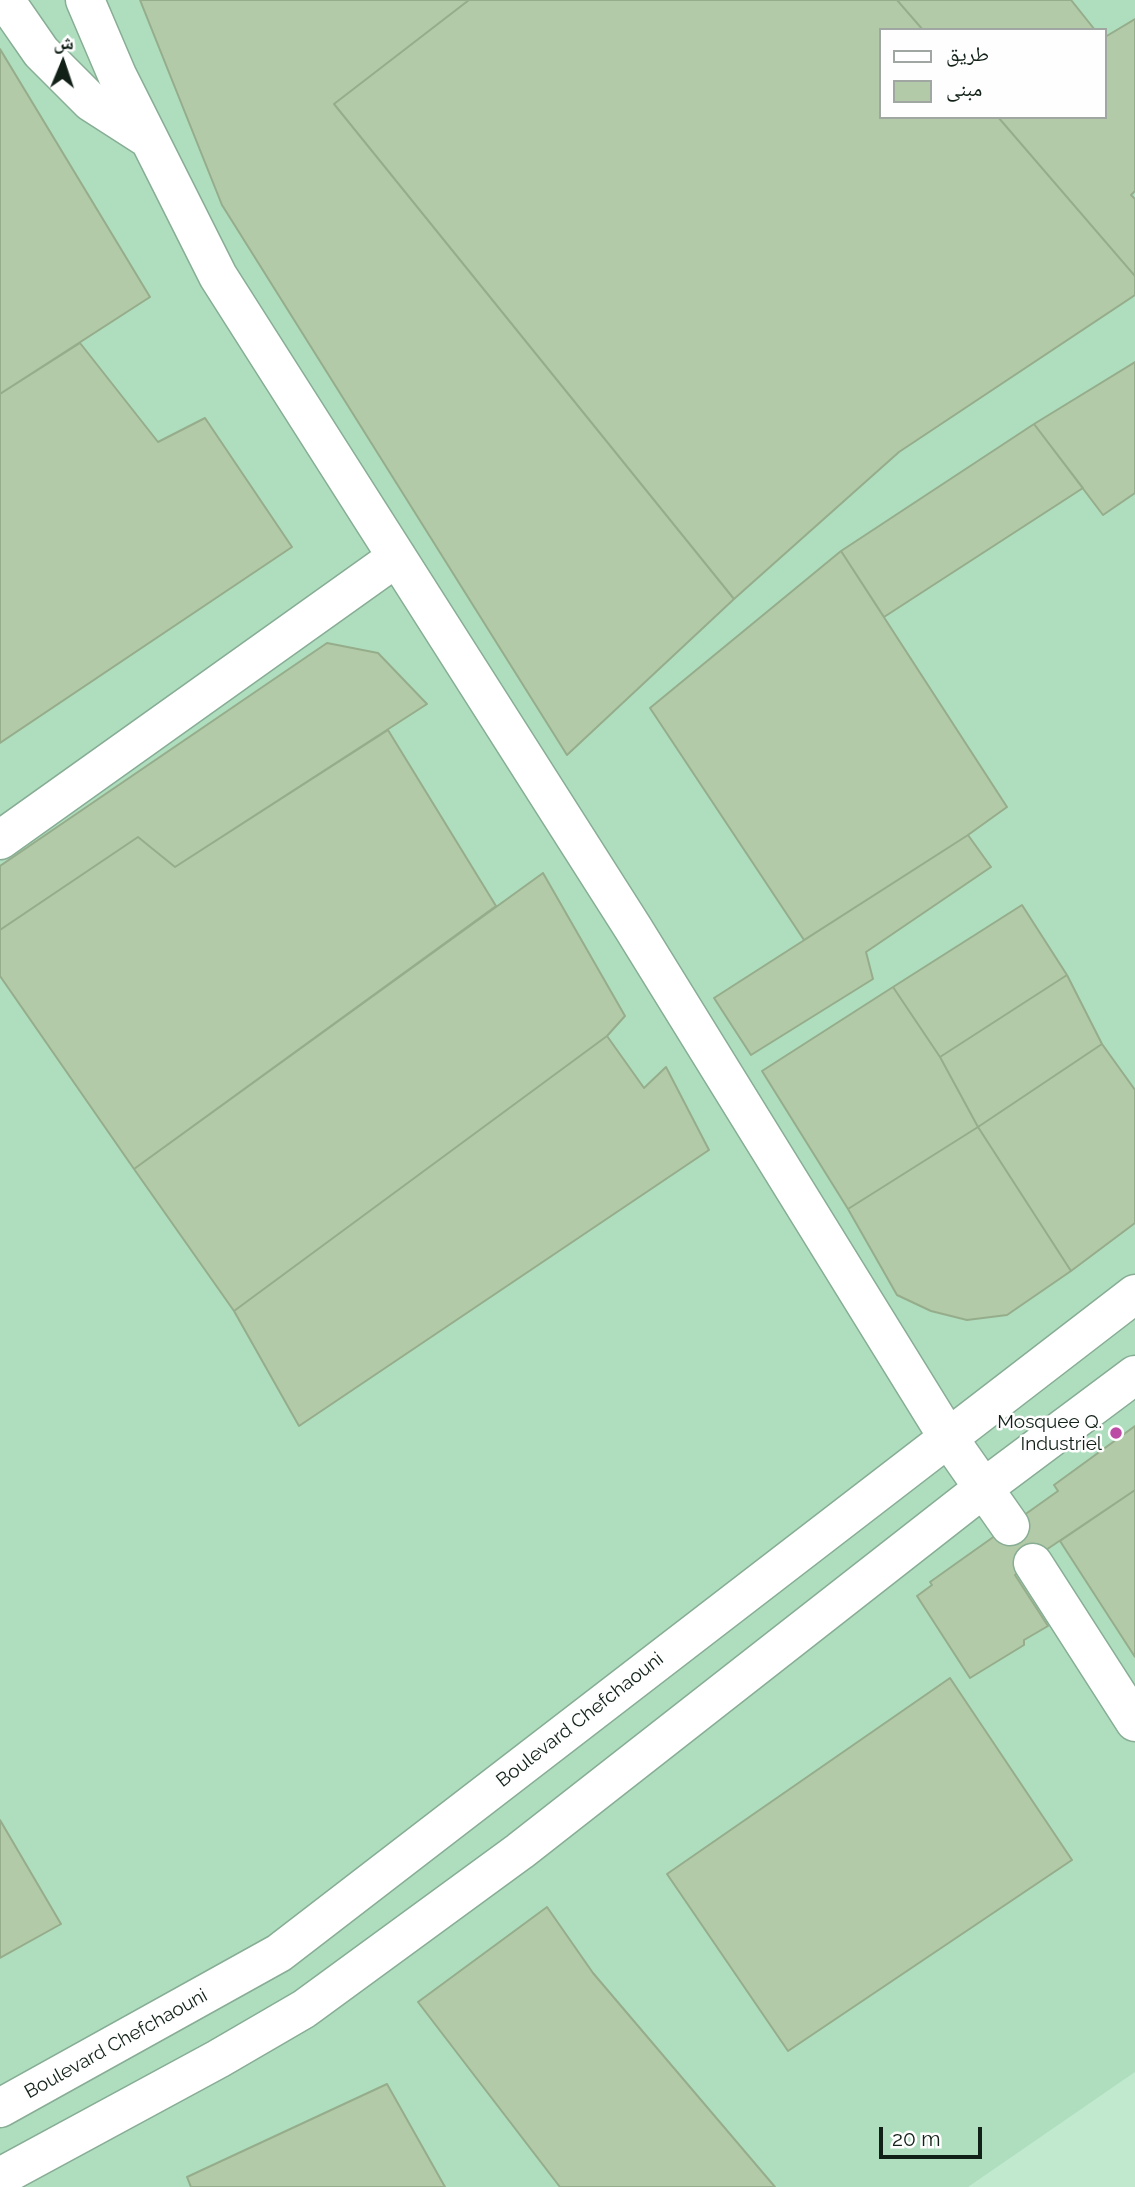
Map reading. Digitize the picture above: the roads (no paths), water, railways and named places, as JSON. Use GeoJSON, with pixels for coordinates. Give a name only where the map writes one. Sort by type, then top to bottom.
{"type":"FeatureCollection","features":[{"type":"Feature","properties":{"kind":"street"},"geometry":{"type":"LineString","coordinates":[[5,0],[41,52],[91,102],[149,139]]}},
{"type":"Feature","properties":{"kind":"street"},"geometry":{"type":"LineString","coordinates":[[85,0],[117,75],[218,276],[633,928],[947,1436],[1010,1526]]}},
{"type":"Feature","properties":{"kind":"street"},"geometry":{"type":"LineString","coordinates":[[0,840],[397,557]]}},
{"type":"Feature","properties":{"kind":"street","name":"Boulevard Chefchaouni"},"geometry":{"type":"LineString","coordinates":[[0,2108],[279,1953],[947,1436],[1135,1294]]}},
{"type":"Feature","properties":{"kind":"street"},"geometry":{"type":"LineString","coordinates":[[0,2177],[206,2066],[304,2009],[520,1852],[985,1487],[1135,1375]]}},
{"type":"Feature","properties":{"kind":"street"},"geometry":{"type":"LineString","coordinates":[[1033,1563],[1135,1722]]}},
{"type":"Feature","properties":{"kind":"place","name":"Mosquee Q. Industriel"},"geometry":{"type":"Point","coordinates":[1116,1433]}}]}
